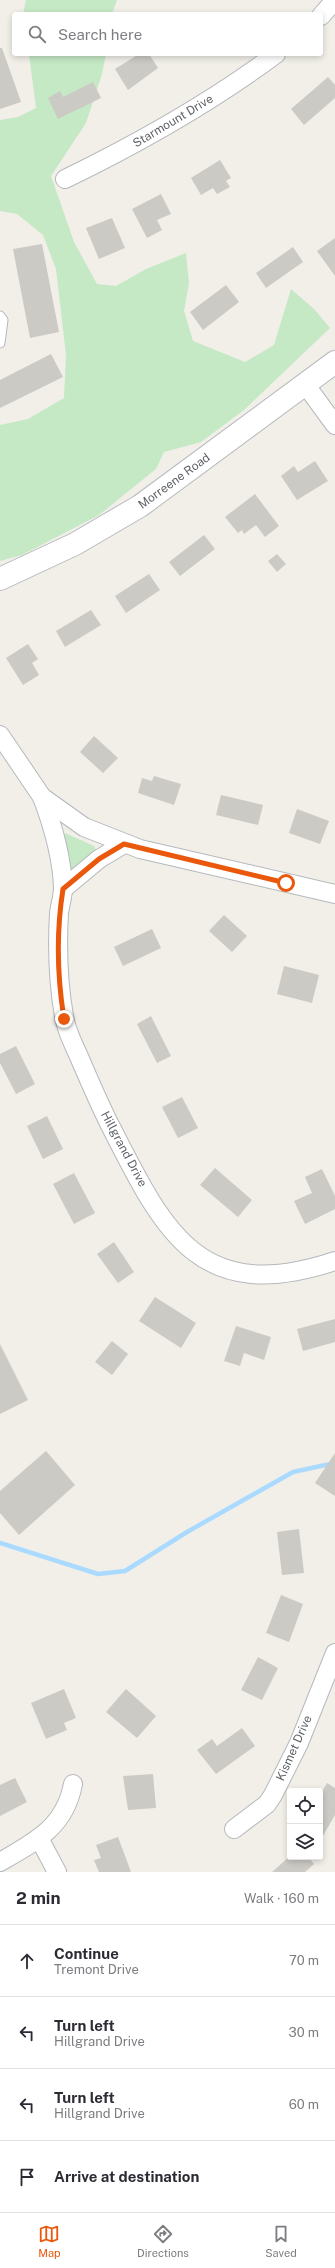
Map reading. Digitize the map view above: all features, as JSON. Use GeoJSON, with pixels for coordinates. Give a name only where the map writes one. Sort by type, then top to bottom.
{"type":"FeatureCollection","features":[{"type":"Feature","properties":{"kind":"street"},"geometry":{"type":"LineString","coordinates":[[323,14],[335,0]]}},
{"type":"Feature","properties":{"kind":"street","name":"Starmount Drive"},"geometry":{"type":"LineString","coordinates":[[65,179],[145,138],[234,84],[273,56]]}},
{"type":"Feature","properties":{"kind":"street","name":"Morreene Road"},"geometry":{"type":"LineString","coordinates":[[0,579],[75,544],[140,506],[335,362]]}},
{"type":"Feature","properties":{"kind":"street"},"geometry":{"type":"LineString","coordinates":[[305,384],[335,425]]}},
{"type":"Feature","properties":{"kind":"street"},"geometry":{"type":"LineString","coordinates":[[0,735],[42,797],[84,827],[124,844],[335,894]]}},
{"type":"Feature","properties":{"kind":"street","name":"Hillgrand Drive"},"geometry":{"type":"LineString","coordinates":[[42,797],[53,827],[63,889],[59,913],[58,970],[64,1019],[102,1110],[161,1216],[190,1250],[223,1268],[248,1275],[272,1276],[310,1270],[335,1261]]}},
{"type":"Feature","properties":{"kind":"street"},"geometry":{"type":"LineString","coordinates":[[63,889],[99,859],[124,844]]}},
{"type":"Feature","properties":{"kind":"street","name":"Kismet Drive"},"geometry":{"type":"LineString","coordinates":[[234,1829],[267,1804],[273,1795],[299,1743],[333,1662]]}},
{"type":"Feature","properties":{"kind":"street"},"geometry":{"type":"LineString","coordinates":[[0,1862],[40,1840],[57,1822],[70,1801],[73,1784]]}},
{"type":"Feature","properties":{"kind":"street"},"geometry":{"type":"LineString","coordinates":[[40,1840],[57,1872]]}},
{"type":"Feature","properties":{"kind":"lane"},"geometry":{"type":"LineString","coordinates":[[0,316],[3,320],[0,343]]}},
{"type":"Feature","properties":{"kind":"green space"},"geometry":{"type":"Polygon","coordinates":[[[26,0],[117,0],[113,12],[23,12],[26,0]]]}},
{"type":"Feature","properties":{"kind":"green space"},"geometry":{"type":"Polygon","coordinates":[[[29,56],[106,56],[102,74],[86,123],[51,176],[74,242],[97,284],[116,286],[146,269],[186,253],[189,283],[184,311],[193,341],[245,362],[274,345],[291,289],[314,309],[330,328],[244,410],[201,442],[164,452],[156,469],[99,515],[22,555],[0,561],[0,425],[28,419],[64,398],[66,355],[56,269],[43,235],[17,214],[0,211],[0,120],[18,117],[36,108],[29,56]]]}},
{"type":"Feature","properties":{"kind":"green space"},"geometry":{"type":"Polygon","coordinates":[[[65,833],[94,846],[96,850],[72,870],[69,868],[64,835],[65,833]]]}},
{"type":"Feature","properties":{"kind":"building"},"geometry":{"type":"Polygon","coordinates":[[[0,48],[2,48],[21,102],[0,109],[0,48]]]}},
{"type":"Feature","properties":{"kind":"building"},"geometry":{"type":"Polygon","coordinates":[[[136,56],[150,56],[158,68],[128,90],[115,69],[136,56]]]}},
{"type":"Feature","properties":{"kind":"building"},"geometry":{"type":"Polygon","coordinates":[[[328,77],[335,85],[335,98],[304,125],[291,109],[328,77]]]}},
{"type":"Feature","properties":{"kind":"building"},"geometry":{"type":"Polygon","coordinates":[[[93,82],[101,98],[58,119],[48,98],[60,91],[63,97],[93,82]]]}},
{"type":"Feature","properties":{"kind":"building"},"geometry":{"type":"Polygon","coordinates":[[[220,160],[231,178],[226,181],[230,187],[217,194],[213,188],[201,195],[191,178],[220,160]]]}},
{"type":"Feature","properties":{"kind":"building"},"geometry":{"type":"Polygon","coordinates":[[[161,194],[171,214],[157,220],[162,230],[147,238],[132,209],[161,194]]]}},
{"type":"Feature","properties":{"kind":"building"},"geometry":{"type":"Polygon","coordinates":[[[112,218],[125,248],[99,259],[86,228],[112,218]]]}},
{"type":"Feature","properties":{"kind":"building"},"geometry":{"type":"Polygon","coordinates":[[[335,238],[335,276],[317,251],[335,238]]]}},
{"type":"Feature","properties":{"kind":"building"},"geometry":{"type":"Polygon","coordinates":[[[42,244],[59,332],[30,338],[13,249],[42,244]]]}},
{"type":"Feature","properties":{"kind":"building"},"geometry":{"type":"Polygon","coordinates":[[[293,247],[303,262],[266,288],[256,273],[293,247]]]}},
{"type":"Feature","properties":{"kind":"building"},"geometry":{"type":"Polygon","coordinates":[[[226,285],[239,302],[203,330],[190,312],[226,285]]]}},
{"type":"Feature","properties":{"kind":"building"},"geometry":{"type":"Polygon","coordinates":[[[51,354],[63,377],[0,408],[0,380],[51,354]]]}},
{"type":"Feature","properties":{"kind":"building"},"geometry":{"type":"Polygon","coordinates":[[[315,461],[328,481],[297,500],[281,476],[294,466],[298,472],[315,461]]]}},
{"type":"Feature","properties":{"kind":"building"},"geometry":{"type":"Polygon","coordinates":[[[255,494],[279,526],[265,537],[256,525],[244,534],[242,530],[238,533],[225,517],[255,494]]]}},
{"type":"Feature","properties":{"kind":"building"},"geometry":{"type":"Polygon","coordinates":[[[204,535],[215,549],[180,576],[169,562],[204,535]]]}},
{"type":"Feature","properties":{"kind":"building"},"geometry":{"type":"Polygon","coordinates":[[[277,554],[286,564],[277,572],[268,561],[277,554]]]}},
{"type":"Feature","properties":{"kind":"building"},"geometry":{"type":"Polygon","coordinates":[[[149,574],[160,590],[126,613],[115,596],[149,574]]]}},
{"type":"Feature","properties":{"kind":"building"},"geometry":{"type":"Polygon","coordinates":[[[91,610],[101,625],[65,647],[56,631],[91,610]]]}},
{"type":"Feature","properties":{"kind":"building"},"geometry":{"type":"Polygon","coordinates":[[[28,644],[38,659],[32,663],[39,675],[23,685],[6,658],[28,644]]]}},
{"type":"Feature","properties":{"kind":"building"},"geometry":{"type":"Polygon","coordinates":[[[94,736],[118,758],[103,773],[80,752],[94,736]]]}},
{"type":"Feature","properties":{"kind":"building"},"geometry":{"type":"Polygon","coordinates":[[[154,776],[181,784],[174,805],[138,793],[142,778],[152,781],[154,776]]]}},
{"type":"Feature","properties":{"kind":"building"},"geometry":{"type":"Polygon","coordinates":[[[221,795],[263,805],[258,825],[216,815],[221,795]]]}},
{"type":"Feature","properties":{"kind":"building"},"geometry":{"type":"Polygon","coordinates":[[[297,809],[329,821],[320,844],[289,833],[297,809]]]}},
{"type":"Feature","properties":{"kind":"building"},"geometry":{"type":"Polygon","coordinates":[[[224,915],[247,936],[232,952],[209,931],[224,915]]]}},
{"type":"Feature","properties":{"kind":"building"},"geometry":{"type":"Polygon","coordinates":[[[152,929],[161,948],[123,966],[114,947],[152,929]]]}},
{"type":"Feature","properties":{"kind":"building"},"geometry":{"type":"Polygon","coordinates":[[[284,966],[319,975],[312,1003],[277,994],[284,966]]]}},
{"type":"Feature","properties":{"kind":"building"},"geometry":{"type":"Polygon","coordinates":[[[151,1016],[171,1056],[157,1063],[137,1024],[151,1016]]]}},
{"type":"Feature","properties":{"kind":"building"},"geometry":{"type":"Polygon","coordinates":[[[16,1046],[35,1084],[16,1094],[0,1063],[0,1054],[16,1046]]]}},
{"type":"Feature","properties":{"kind":"building"},"geometry":{"type":"Polygon","coordinates":[[[182,1097],[198,1128],[178,1138],[162,1107],[182,1097]]]}},
{"type":"Feature","properties":{"kind":"building"},"geometry":{"type":"Polygon","coordinates":[[[47,1116],[63,1149],[43,1159],[27,1126],[47,1116]]]}},
{"type":"Feature","properties":{"kind":"building"},"geometry":{"type":"Polygon","coordinates":[[[215,1168],[252,1200],[238,1217],[200,1185],[215,1168]]]}},
{"type":"Feature","properties":{"kind":"building"},"geometry":{"type":"Polygon","coordinates":[[[322,1169],[335,1196],[335,1209],[305,1224],[294,1201],[312,1193],[305,1177],[322,1169]]]}},
{"type":"Feature","properties":{"kind":"building"},"geometry":{"type":"Polygon","coordinates":[[[74,1173],[95,1213],[74,1224],[53,1184],[74,1173]]]}},
{"type":"Feature","properties":{"kind":"building"},"geometry":{"type":"Polygon","coordinates":[[[114,1242],[134,1272],[118,1283],[97,1254],[114,1242]]]}},
{"type":"Feature","properties":{"kind":"building"},"geometry":{"type":"Polygon","coordinates":[[[155,1297],[196,1323],[181,1348],[139,1321],[155,1297]]]}},
{"type":"Feature","properties":{"kind":"building"},"geometry":{"type":"Polygon","coordinates":[[[335,1319],[335,1342],[303,1351],[297,1329],[335,1319]]]}},
{"type":"Feature","properties":{"kind":"building"},"geometry":{"type":"Polygon","coordinates":[[[236,1326],[271,1337],[264,1360],[244,1353],[240,1366],[224,1361],[236,1326]]]}},
{"type":"Feature","properties":{"kind":"building"},"geometry":{"type":"Polygon","coordinates":[[[112,1341],[128,1354],[112,1375],[95,1362],[112,1341]]]}},
{"type":"Feature","properties":{"kind":"building"},"geometry":{"type":"Polygon","coordinates":[[[0,1344],[28,1400],[0,1414],[0,1344]]]}},
{"type":"Feature","properties":{"kind":"building"},"geometry":{"type":"Polygon","coordinates":[[[46,1451],[75,1485],[19,1535],[0,1513],[0,1491],[46,1451]]]}},
{"type":"Feature","properties":{"kind":"building"},"geometry":{"type":"Polygon","coordinates":[[[335,1453],[335,1496],[315,1483],[335,1453]]]}},
{"type":"Feature","properties":{"kind":"building"},"geometry":{"type":"Polygon","coordinates":[[[299,1529],[304,1573],[282,1575],[277,1532],[299,1529]]]}},
{"type":"Feature","properties":{"kind":"building"},"geometry":{"type":"Polygon","coordinates":[[[281,1595],[303,1604],[289,1642],[266,1633],[281,1595]]]}},
{"type":"Feature","properties":{"kind":"building"},"geometry":{"type":"Polygon","coordinates":[[[258,1657],[278,1668],[262,1700],[241,1690],[258,1657]]]}},
{"type":"Feature","properties":{"kind":"building"},"geometry":{"type":"Polygon","coordinates":[[[64,1689],[76,1718],[64,1723],[67,1730],[46,1739],[31,1703],[64,1689]]]}},
{"type":"Feature","properties":{"kind":"building"},"geometry":{"type":"Polygon","coordinates":[[[126,1689],[156,1716],[137,1738],[106,1712],[126,1689]]]}},
{"type":"Feature","properties":{"kind":"building"},"geometry":{"type":"Polygon","coordinates":[[[242,1728],[255,1746],[216,1774],[197,1750],[212,1739],[217,1746],[242,1728]]]}},
{"type":"Feature","properties":{"kind":"building"},"geometry":{"type":"Polygon","coordinates":[[[153,1774],[156,1808],[128,1810],[123,1776],[153,1774]]]}},
{"type":"Feature","properties":{"kind":"building"},"geometry":{"type":"Polygon","coordinates":[[[15,1778],[27,1802],[0,1816],[0,1785],[15,1778]]]}},
{"type":"Feature","properties":{"kind":"building"},"geometry":{"type":"Polygon","coordinates":[[[327,1783],[335,1788],[335,1815],[323,1836],[323,1824],[323,1790],[327,1783]]]}},
{"type":"Feature","properties":{"kind":"building"},"geometry":{"type":"Polygon","coordinates":[[[118,1837],[131,1872],[99,1872],[94,1860],[101,1858],[96,1845],[118,1837]]]}},
{"type":"Feature","properties":{"kind":"building"},"geometry":{"type":"Polygon","coordinates":[[[287,1859],[287,1860],[311,1860],[314,1864],[305,1872],[272,1872],[287,1859]]]}},
{"type":"Feature","properties":{"kind":"waterway"},"geometry":{"type":"LineString","coordinates":[[0,1543],[98,1574],[125,1571],[187,1532],[293,1472],[335,1463]]}},
{"type":"Feature","properties":{"kind":"route"},"geometry":{"type":"LineString","coordinates":[[64,1019],[58,970],[59,913],[63,889],[99,859],[124,844],[286,883]]}}]}
